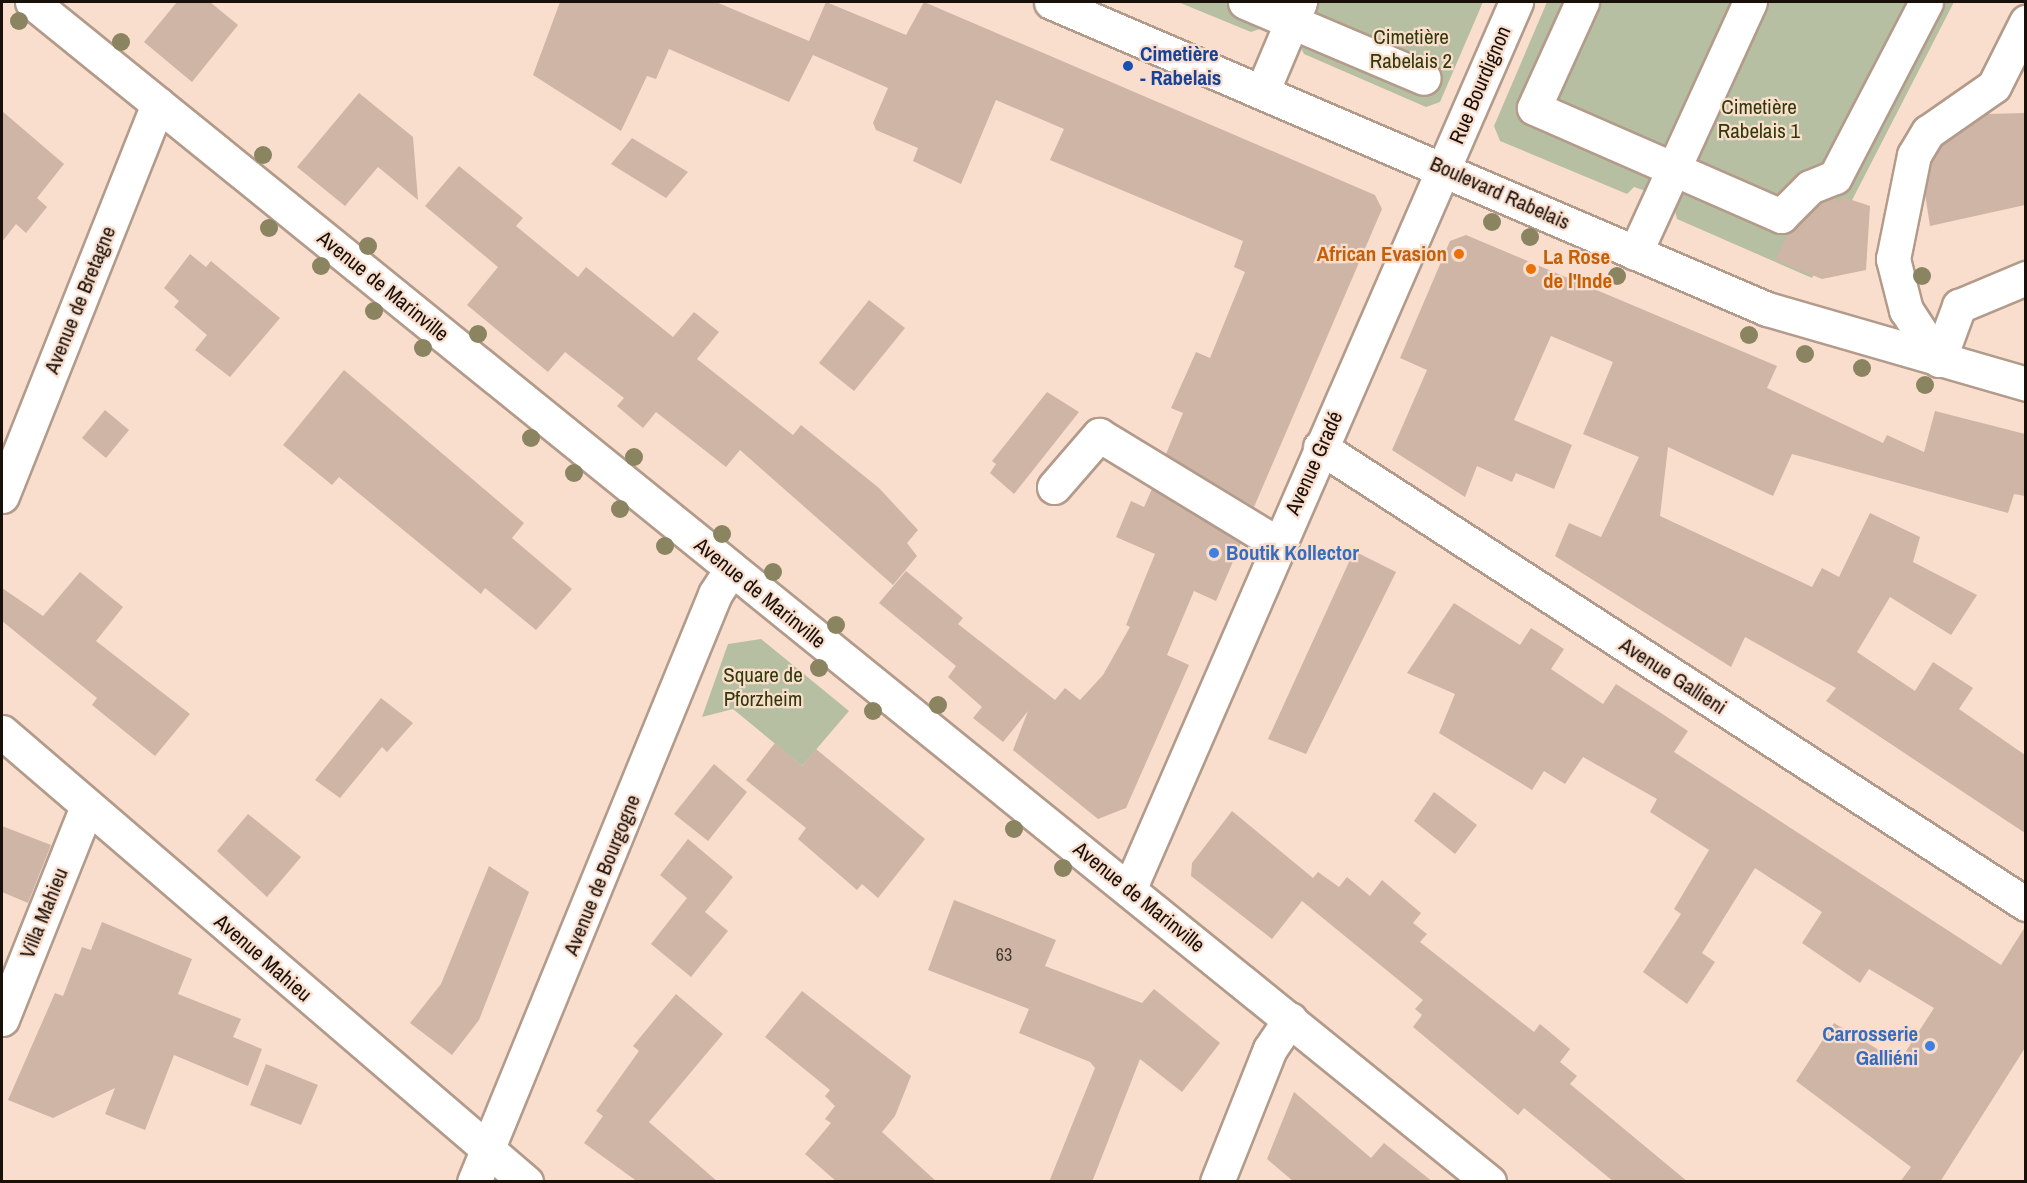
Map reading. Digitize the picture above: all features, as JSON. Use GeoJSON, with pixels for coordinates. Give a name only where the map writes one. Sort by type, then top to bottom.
{"type":"FeatureCollection","features":[{"type":"Feature","properties":{"kind":"street","name":"Avenue de Marinville"},"geometry":{"type":"LineString","coordinates":[[32,2],[1489,1182]]}},
{"type":"Feature","properties":{"kind":"street","name":"Boulevard Rabelais"},"geometry":{"type":"LineString","coordinates":[[1051,2],[1767,309],[2025,384]]}},
{"type":"Feature","properties":{"kind":"street"},"geometry":{"type":"LineString","coordinates":[[1245,2],[1296,11],[1424,78]]}},
{"type":"Feature","properties":{"kind":"street","name":"Rue Bourdignon"},"geometry":{"type":"LineString","coordinates":[[1445,169],[1516,2]]}},
{"type":"Feature","properties":{"kind":"street"},"geometry":{"type":"LineString","coordinates":[[1582,2],[1534,108],[1781,216],[1810,187],[1835,177],[1926,2]]}},
{"type":"Feature","properties":{"kind":"street"},"geometry":{"type":"LineString","coordinates":[[1635,254],[1670,166],[1750,2]]}},
{"type":"Feature","properties":{"kind":"street"},"geometry":{"type":"LineString","coordinates":[[1262,92],[1296,11]]}},
{"type":"Feature","properties":{"kind":"street"},"geometry":{"type":"LineString","coordinates":[[1939,360],[1906,310],[1893,259],[1914,156],[1928,132],[1994,86],[2025,22]]}},
{"type":"Feature","properties":{"kind":"street","name":"Avenue de Bretagne"},"geometry":{"type":"LineString","coordinates":[[2,496],[158,104]]}},
{"type":"Feature","properties":{"kind":"street","name":"Avenue Gradé"},"geometry":{"type":"LineString","coordinates":[[1128,890],[1320,447],[1445,169]]}},
{"type":"Feature","properties":{"kind":"street"},"geometry":{"type":"LineString","coordinates":[[1939,360],[1959,306],[2025,278]]}},
{"type":"Feature","properties":{"kind":"street"},"geometry":{"type":"LineString","coordinates":[[1054,487],[1099,435],[1278,544]]}},
{"type":"Feature","properties":{"kind":"street","name":"Avenue Gallieni"},"geometry":{"type":"LineString","coordinates":[[1320,447],[2025,904]]}},
{"type":"Feature","properties":{"kind":"street","name":"Avenue de Bourgogne"},"geometry":{"type":"LineString","coordinates":[[474,1182],[715,594],[731,569]]}},
{"type":"Feature","properties":{"kind":"street","name":"Avenue Mahieu"},"geometry":{"type":"LineString","coordinates":[[2,732],[526,1182]]}},
{"type":"Feature","properties":{"kind":"street","name":"Villa Mahieu"},"geometry":{"type":"LineString","coordinates":[[2,1019],[87,806]]}},
{"type":"Feature","properties":{"kind":"street"},"geometry":{"type":"LineString","coordinates":[[1216,1182],[1270,1049],[1290,1019]]}},
{"type":"Feature","properties":{"kind":"green space","name":"Cimetière Rabelais 2"},"geometry":{"type":"Polygon","coordinates":[[[1178,2],[1483,2],[1440,102],[1426,107],[1304,54],[1296,38],[1268,26],[1251,32],[1178,2]]]}},
{"type":"Feature","properties":{"kind":"green space","name":"Cimetière Rabelais 1"},"geometry":{"type":"Polygon","coordinates":[[[1547,2],[1954,2],[1812,278],[1677,219],[1672,200],[1634,187],[1627,194],[1500,141],[1494,126],[1547,2]]]}},
{"type":"Feature","properties":{"kind":"green space","name":"Square de Pforzheim"},"geometry":{"type":"Polygon","coordinates":[[[761,639],[849,711],[802,766],[733,709],[702,717],[728,644],[761,639]]]}},
{"type":"Feature","properties":{"kind":"building"},"geometry":{"type":"Polygon","coordinates":[[[177,2],[210,2],[238,25],[192,82],[144,42],[177,2]]]}},
{"type":"Feature","properties":{"kind":"building"},"geometry":{"type":"Polygon","coordinates":[[[560,2],[716,2],[809,41],[826,2],[906,35],[924,2],[1375,195],[1382,209],[1254,507],[1166,454],[1183,413],[1171,408],[1196,352],[1210,358],[1245,272],[1234,267],[1243,241],[1050,160],[1064,129],[996,100],[961,184],[913,161],[918,148],[876,130],[873,123],[888,88],[813,55],[789,102],[669,49],[656,79],[647,76],[621,131],[533,75],[560,2]]]}},
{"type":"Feature","properties":{"kind":"building"},"geometry":{"type":"Polygon","coordinates":[[[359,93],[413,137],[418,200],[378,167],[345,206],[297,167],[359,93]]]}},
{"type":"Feature","properties":{"kind":"building"},"geometry":{"type":"Polygon","coordinates":[[[2,111],[64,164],[37,198],[47,207],[26,233],[16,224],[2,242],[2,111]]]}},
{"type":"Feature","properties":{"kind":"building"},"geometry":{"type":"Polygon","coordinates":[[[2025,113],[2025,205],[1930,226],[1925,194],[1932,162],[1942,145],[1987,114],[2025,113]]]}},
{"type":"Feature","properties":{"kind":"building"},"geometry":{"type":"Polygon","coordinates":[[[632,138],[688,172],[666,198],[611,164],[632,138]]]}},
{"type":"Feature","properties":{"kind":"building"},"geometry":{"type":"Polygon","coordinates":[[[459,166],[523,218],[516,226],[578,277],[586,267],[673,337],[694,312],[719,332],[697,359],[793,435],[801,425],[879,488],[918,530],[907,543],[917,556],[893,585],[740,450],[726,467],[656,412],[643,428],[617,406],[624,398],[565,352],[548,372],[467,305],[498,267],[425,206],[459,166]]]}},
{"type":"Feature","properties":{"kind":"building"},"geometry":{"type":"Polygon","coordinates":[[[1843,197],[1870,206],[1866,270],[1822,279],[1775,260],[1789,232],[1821,203],[1833,198],[1840,202],[1843,197]]]}},
{"type":"Feature","properties":{"kind":"building"},"geometry":{"type":"Polygon","coordinates":[[[1466,235],[1777,366],[1767,388],[1883,443],[1887,435],[1924,452],[1935,411],[2025,434],[2025,496],[2014,494],[2008,513],[1792,454],[1773,496],[1668,447],[1660,516],[1812,587],[1822,568],[1839,577],[1870,513],[1920,537],[1913,562],[1977,595],[1951,635],[1890,597],[1857,652],[1915,691],[1933,662],[1973,688],[1959,709],[2025,755],[2025,833],[1826,701],[1836,688],[1745,637],[1731,667],[1555,556],[1569,523],[1601,537],[1639,457],[1583,434],[1613,362],[1551,336],[1514,420],[1572,445],[1554,489],[1516,473],[1512,482],[1477,466],[1465,497],[1392,450],[1427,370],[1400,358],[1450,241],[1466,235]]]}},
{"type":"Feature","properties":{"kind":"building"},"geometry":{"type":"Polygon","coordinates":[[[190,254],[206,267],[211,261],[280,318],[230,377],[195,350],[207,335],[174,307],[179,301],[164,288],[190,254]]]}},
{"type":"Feature","properties":{"kind":"building"},"geometry":{"type":"Polygon","coordinates":[[[869,300],[905,328],[854,391],[819,363],[869,300]]]}},
{"type":"Feature","properties":{"kind":"building"},"geometry":{"type":"Polygon","coordinates":[[[344,370],[524,523],[512,538],[572,589],[536,630],[485,588],[481,594],[339,477],[332,485],[283,445],[344,370]]]}},
{"type":"Feature","properties":{"kind":"building"},"geometry":{"type":"Polygon","coordinates":[[[1047,392],[1079,412],[1014,494],[990,473],[996,464],[992,461],[1047,392]]]}},
{"type":"Feature","properties":{"kind":"building"},"geometry":{"type":"Polygon","coordinates":[[[105,410],[129,430],[106,458],[82,438],[105,410]]]}},
{"type":"Feature","properties":{"kind":"building"},"geometry":{"type":"Polygon","coordinates":[[[1152,489],[1241,543],[1216,601],[1194,591],[1167,655],[1189,665],[1126,808],[1098,819],[1013,750],[1028,711],[1003,742],[973,718],[982,707],[948,677],[956,666],[879,603],[906,571],[963,618],[958,624],[1055,700],[1065,688],[1080,700],[1103,675],[1130,627],[1126,625],[1155,554],[1116,537],[1131,501],[1144,507],[1152,489]]]}},
{"type":"Feature","properties":{"kind":"building"},"geometry":{"type":"Polygon","coordinates":[[[1354,551],[1396,572],[1306,754],[1268,739],[1354,551]]]}},
{"type":"Feature","properties":{"kind":"building"},"geometry":{"type":"Polygon","coordinates":[[[80,572],[123,607],[96,641],[190,714],[155,756],[92,705],[97,698],[2,621],[2,588],[43,616],[80,572]]]}},
{"type":"Feature","properties":{"kind":"building"},"geometry":{"type":"Polygon","coordinates":[[[1454,603],[1520,645],[1531,628],[1564,649],[1551,669],[1603,704],[1616,684],[1664,715],[1688,731],[1674,752],[2001,965],[2025,927],[2025,1048],[1940,1182],[1900,1182],[1911,1167],[1796,1081],[1834,1023],[1899,1062],[1934,1008],[1869,969],[1860,983],[1802,943],[1822,912],[1755,868],[1702,953],[1715,962],[1687,1004],[1643,972],[1681,914],[1674,909],[1709,850],[1650,812],[1657,799],[1583,757],[1565,784],[1544,771],[1532,790],[1439,733],[1455,694],[1407,673],[1454,603]]]}},
{"type":"Feature","properties":{"kind":"building"},"geometry":{"type":"Polygon","coordinates":[[[381,698],[413,723],[387,752],[382,747],[340,798],[315,780],[381,698]]]}},
{"type":"Feature","properties":{"kind":"building"},"geometry":{"type":"Polygon","coordinates":[[[775,743],[802,766],[816,749],[925,839],[878,898],[862,884],[857,890],[798,839],[806,828],[746,780],[775,743]]]}},
{"type":"Feature","properties":{"kind":"building"},"geometry":{"type":"Polygon","coordinates":[[[714,764],[747,792],[708,841],[674,814],[714,764]]]}},
{"type":"Feature","properties":{"kind":"building"},"geometry":{"type":"Polygon","coordinates":[[[1434,792],[1477,825],[1455,854],[1414,821],[1434,792]]]}},
{"type":"Feature","properties":{"kind":"building"},"geometry":{"type":"Polygon","coordinates":[[[1232,811],[1313,878],[1318,872],[1339,887],[1347,877],[1370,896],[1382,880],[1421,913],[1413,923],[1427,934],[1420,942],[1534,1032],[1540,1024],[1570,1049],[1560,1062],[1577,1076],[1570,1084],[1688,1182],[1614,1182],[1524,1108],[1518,1115],[1413,1027],[1422,1015],[1415,1009],[1423,1000],[1302,901],[1272,939],[1191,876],[1192,863],[1232,811]]]}},
{"type":"Feature","properties":{"kind":"building"},"geometry":{"type":"Polygon","coordinates":[[[248,814],[301,857],[267,897],[217,851],[248,814]]]}},
{"type":"Feature","properties":{"kind":"building"},"geometry":{"type":"Polygon","coordinates":[[[2,826],[51,845],[28,903],[2,892],[2,826]]]}},
{"type":"Feature","properties":{"kind":"building"},"geometry":{"type":"Polygon","coordinates":[[[688,839],[733,877],[705,912],[728,931],[691,977],[651,944],[687,898],[660,875],[688,839]]]}},
{"type":"Feature","properties":{"kind":"building"},"geometry":{"type":"Polygon","coordinates":[[[489,866],[529,892],[479,1020],[452,1055],[410,1023],[441,984],[489,866]]]}},
{"type":"Feature","properties":{"kind":"building"},"geometry":{"type":"Polygon","coordinates":[[[954,900],[1056,940],[1045,966],[1142,1003],[1154,989],[1220,1043],[1182,1092],[1140,1059],[1092,1182],[1049,1182],[1095,1068],[1090,1062],[1019,1033],[1029,1009],[928,970],[954,900]]]}},
{"type":"Feature","properties":{"kind":"building"},"geometry":{"type":"Polygon","coordinates":[[[102,922],[192,959],[178,994],[241,1019],[233,1037],[262,1049],[248,1086],[174,1055],[145,1130],[105,1114],[115,1088],[53,1118],[8,1100],[55,993],[63,996],[82,947],[91,950],[102,922]]]}},
{"type":"Feature","properties":{"kind":"building"},"geometry":{"type":"Polygon","coordinates":[[[802,991],[911,1076],[895,1116],[882,1132],[937,1182],[837,1182],[805,1154],[831,1123],[825,1119],[835,1106],[825,1096],[830,1090],[765,1037],[802,991]]]}},
{"type":"Feature","properties":{"kind":"building"},"geometry":{"type":"Polygon","coordinates":[[[676,994],[723,1034],[649,1122],[718,1182],[638,1182],[584,1143],[603,1116],[596,1111],[639,1051],[633,1046],[676,994]]]}},
{"type":"Feature","properties":{"kind":"building"},"geometry":{"type":"Polygon","coordinates":[[[266,1064],[318,1085],[301,1125],[250,1105],[266,1064]]]}},
{"type":"Feature","properties":{"kind":"building"},"geometry":{"type":"Polygon","coordinates":[[[1294,1092],[1371,1158],[1384,1143],[1433,1182],[1294,1182],[1267,1159],[1294,1092]]]}},
{"type":"Feature","properties":{"kind":"place","name":"Cimetière - Rabelais"},"geometry":{"type":"Point","coordinates":[1128,66]}},
{"type":"Feature","properties":{"kind":"place","name":"African Evasion"},"geometry":{"type":"Point","coordinates":[1459,254]}},
{"type":"Feature","properties":{"kind":"place","name":"La Rose de l'Inde"},"geometry":{"type":"Point","coordinates":[1531,269]}},
{"type":"Feature","properties":{"kind":"place","name":"Boutik Kollector"},"geometry":{"type":"Point","coordinates":[1214,553]}},
{"type":"Feature","properties":{"kind":"place","name":"Carrosserie Galliéni"},"geometry":{"type":"Point","coordinates":[1930,1046]}}]}
